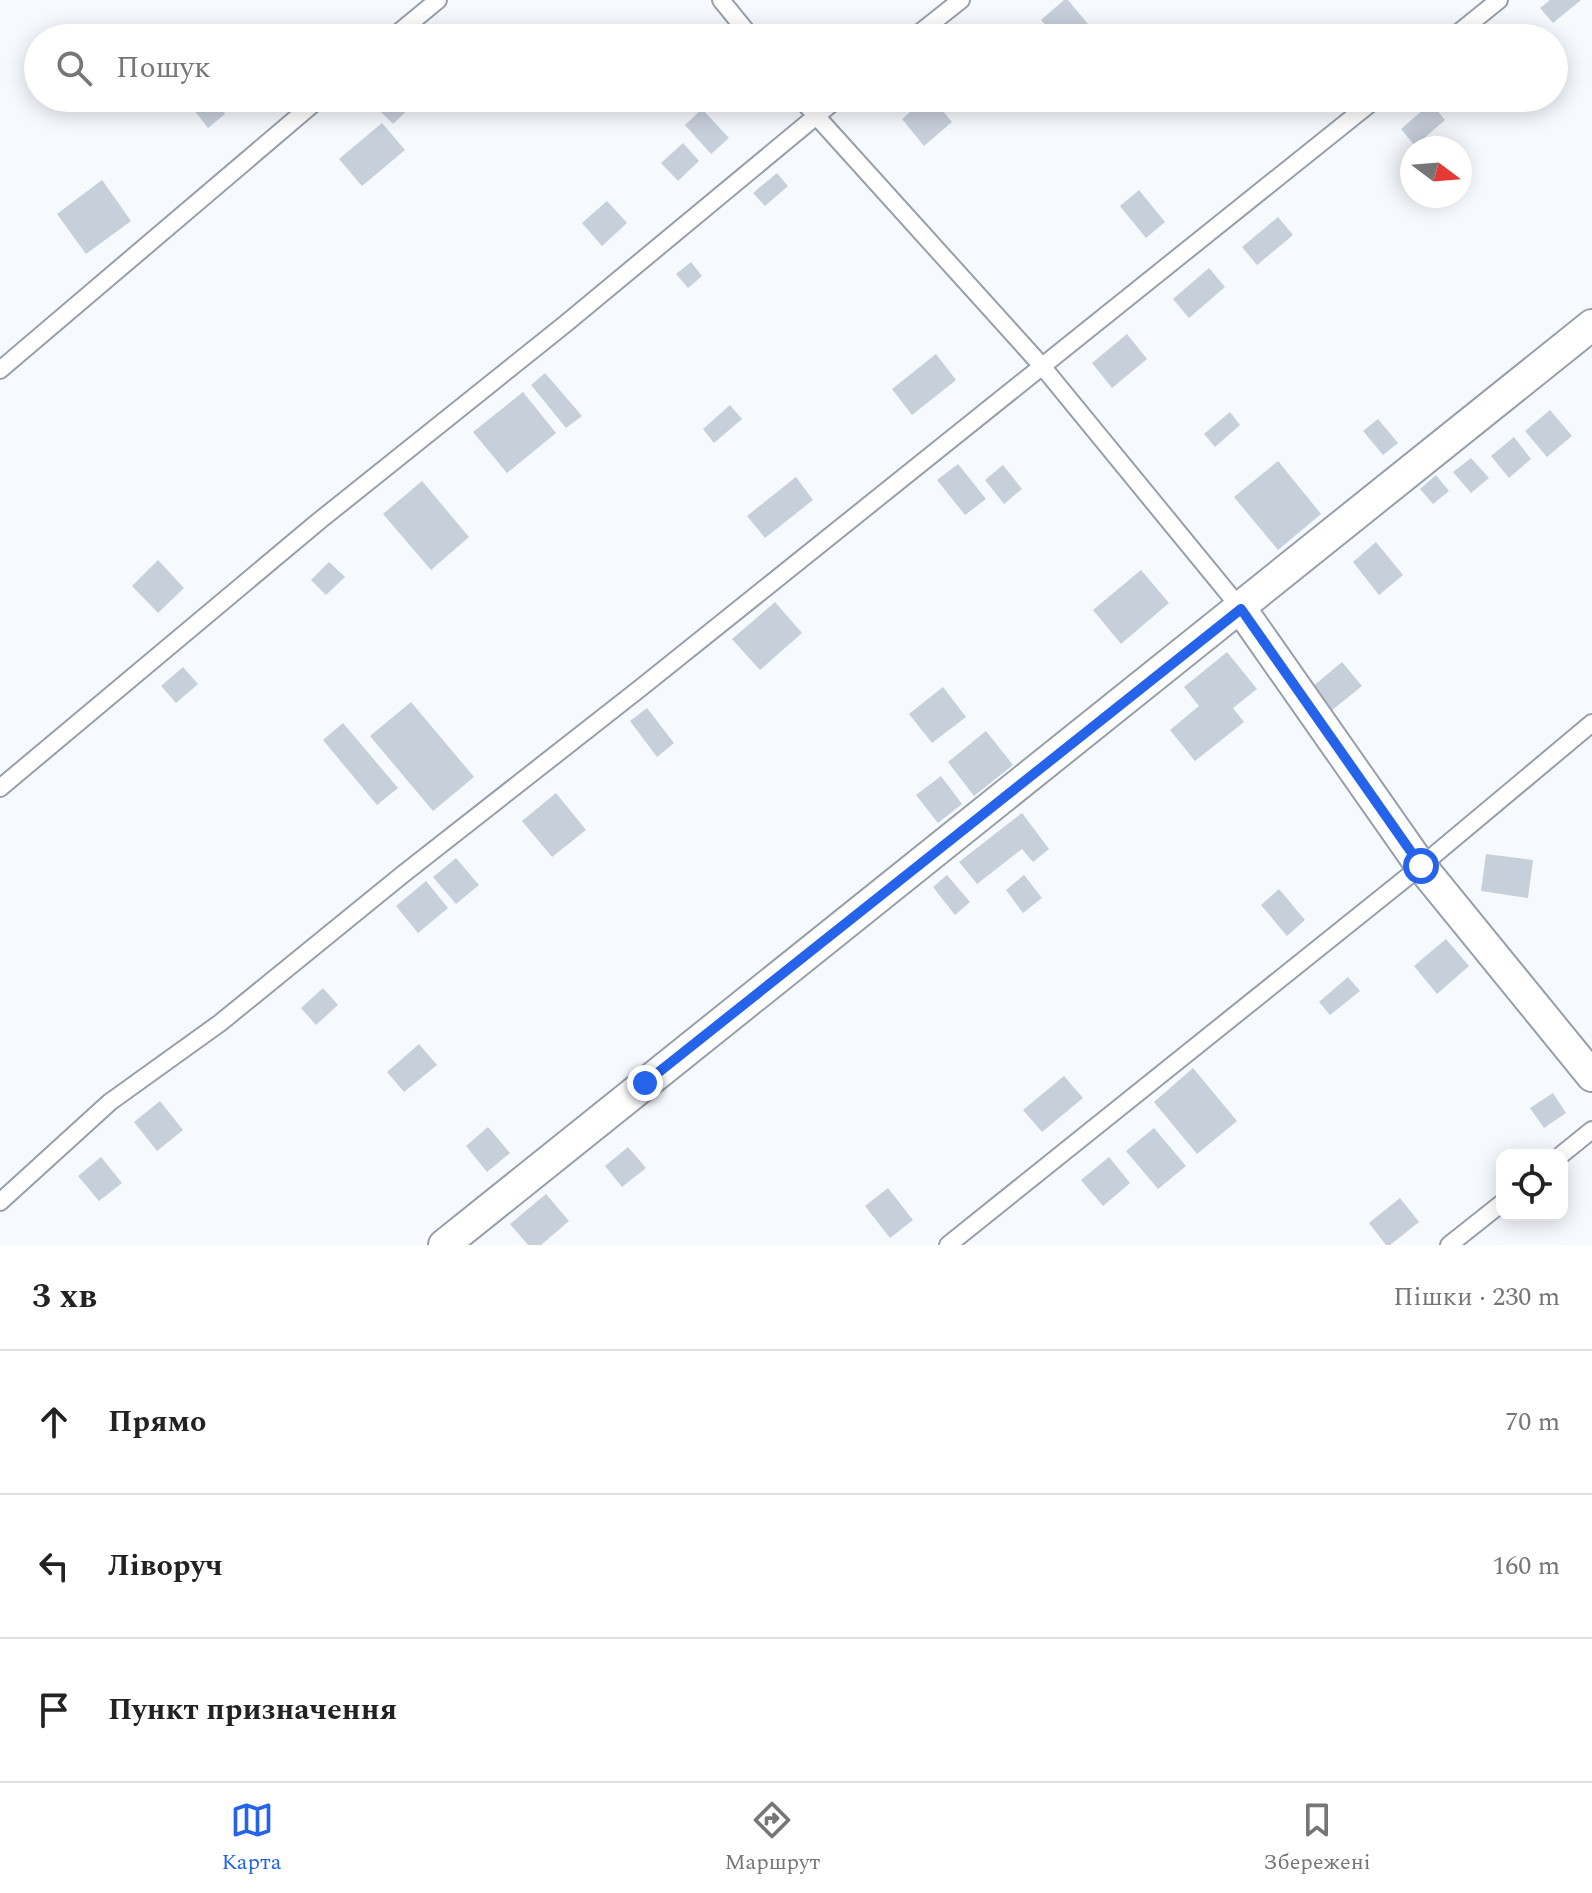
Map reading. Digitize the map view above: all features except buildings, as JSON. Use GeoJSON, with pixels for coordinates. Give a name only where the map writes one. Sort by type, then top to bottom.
{"type":"FeatureCollection","features":[{"type":"Feature","properties":{"kind":"street"},"geometry":{"type":"LineString","coordinates":[[444,1245],[1592,325]]}},
{"type":"Feature","properties":{"kind":"street"},"geometry":{"type":"LineString","coordinates":[[1241,609],[1421,866],[1592,1076]]}},
{"type":"Feature","properties":{"kind":"lane"},"geometry":{"type":"LineString","coordinates":[[409,24],[438,0]]}},
{"type":"Feature","properties":{"kind":"lane"},"geometry":{"type":"LineString","coordinates":[[721,0],[741,24]]}},
{"type":"Feature","properties":{"kind":"lane"},"geometry":{"type":"LineString","coordinates":[[931,24],[961,0]]}},
{"type":"Feature","properties":{"kind":"lane"},"geometry":{"type":"LineString","coordinates":[[1469,24],[1499,0]]}},
{"type":"Feature","properties":{"kind":"lane"},"geometry":{"type":"LineString","coordinates":[[0,370],[304,112]]}},
{"type":"Feature","properties":{"kind":"lane"},"geometry":{"type":"LineString","coordinates":[[811,112],[1042,366],[1241,609]]}},
{"type":"Feature","properties":{"kind":"lane"},"geometry":{"type":"LineString","coordinates":[[0,788],[319,521],[564,325],[821,112]]}},
{"type":"Feature","properties":{"kind":"lane"},"geometry":{"type":"LineString","coordinates":[[0,1202],[110,1102],[220,1023],[1360,112]]}},
{"type":"Feature","properties":{"kind":"lane"},"geometry":{"type":"LineString","coordinates":[[948,1245],[1421,866],[1592,723]]}},
{"type":"Feature","properties":{"kind":"lane"},"geometry":{"type":"LineString","coordinates":[[1568,1149],[1592,1130]]}},
{"type":"Feature","properties":{"kind":"lane"},"geometry":{"type":"LineString","coordinates":[[1449,1245],[1496,1208]]}},
{"type":"Feature","properties":{"kind":"route"},"geometry":{"type":"LineString","coordinates":[[645,1083],[1241,609],[1421,866]]}}]}
